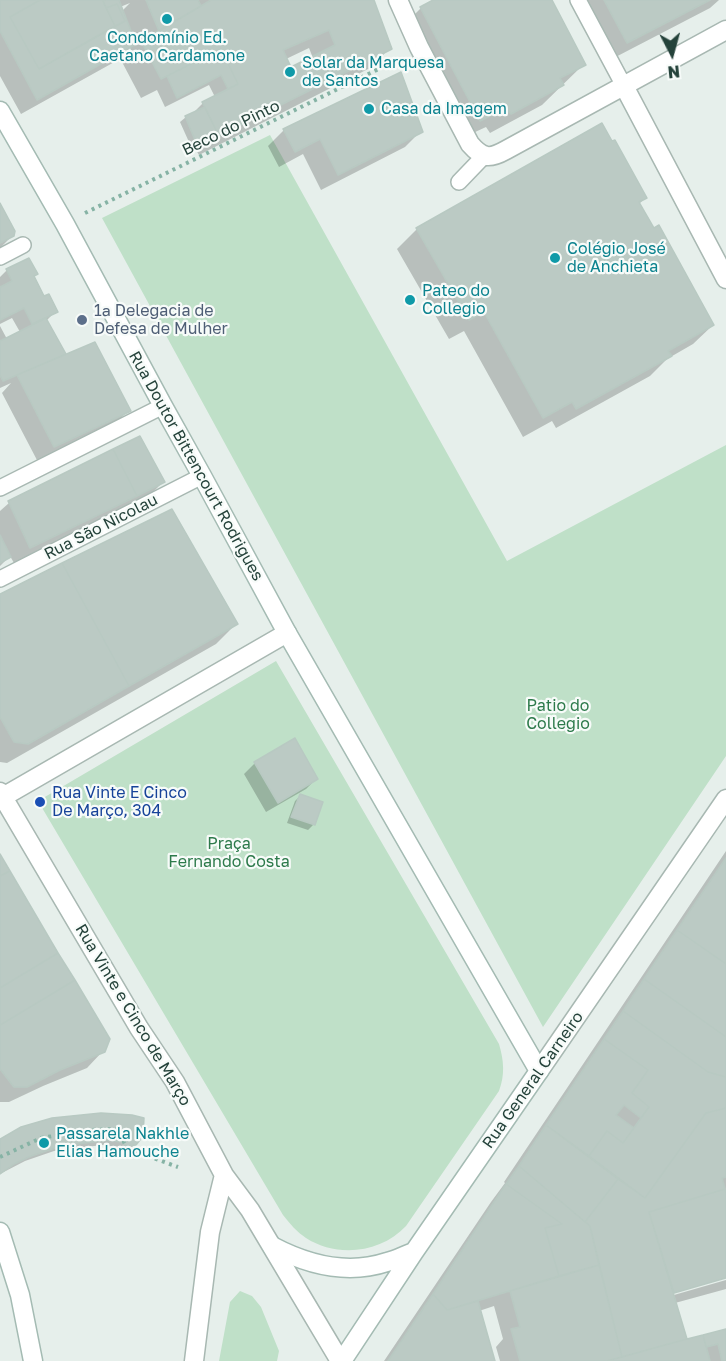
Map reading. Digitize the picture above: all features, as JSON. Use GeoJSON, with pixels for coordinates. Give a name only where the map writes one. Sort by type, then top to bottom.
{"type":"FeatureCollection","features":[{"type":"Feature","properties":{"kind":"street"},"geometry":{"type":"LineString","coordinates":[[398,0],[470,144],[477,153],[484,156],[495,156],[507,150],[719,34]]}},
{"type":"Feature","properties":{"kind":"street"},"geometry":{"type":"LineString","coordinates":[[624,86],[718,246],[726,279]]}},
{"type":"Feature","properties":{"kind":"street","name":"Rua Doutor Bittencourt Rodrigues"},"geometry":{"type":"LineString","coordinates":[[0,111],[65,224],[287,633]]}},
{"type":"Feature","properties":{"kind":"street"},"geometry":{"type":"LineString","coordinates":[[2,795],[287,633],[539,1071]]}},
{"type":"Feature","properties":{"kind":"street","name":"Rua Vinte e Cinco de Março"},"geometry":{"type":"LineString","coordinates":[[2,795],[139,1028],[175,1083],[224,1175],[250,1210],[341,1361]]}},
{"type":"Feature","properties":{"kind":"street","name":"Rua General Carneiro"},"geometry":{"type":"LineString","coordinates":[[341,1361],[726,799]]}},
{"type":"Feature","properties":{"kind":"street"},"geometry":{"type":"LineString","coordinates":[[194,1361],[210,1232],[224,1175]]}},
{"type":"Feature","properties":{"kind":"street"},"geometry":{"type":"LineString","coordinates":[[0,1232],[20,1295],[33,1361]]}},
{"type":"Feature","properties":{"kind":"street"},"geometry":{"type":"LineString","coordinates":[[272,1246],[313,1263],[357,1268],[387,1263],[414,1252]]}},
{"type":"Feature","properties":{"kind":"lane"},"geometry":{"type":"LineString","coordinates":[[578,0],[624,86]]}},
{"type":"Feature","properties":{"kind":"lane"},"geometry":{"type":"LineString","coordinates":[[459,182],[484,156]]}},
{"type":"Feature","properties":{"kind":"lane"},"geometry":{"type":"LineString","coordinates":[[0,257],[23,245]]}},
{"type":"Feature","properties":{"kind":"lane"},"geometry":{"type":"LineString","coordinates":[[0,489],[163,406]]}},
{"type":"Feature","properties":{"kind":"lane","name":"Rua São Nicolau"},"geometry":{"type":"LineString","coordinates":[[0,579],[202,476]]}},
{"type":"Feature","properties":{"kind":"path","name":"Beco do Pinto"},"geometry":{"type":"LineString","coordinates":[[65,224],[402,57]]}},
{"type":"Feature","properties":{"kind":"path"},"geometry":{"type":"LineString","coordinates":[[0,1157],[41,1138],[91,1130],[117,1129],[125,1144]]}},
{"type":"Feature","properties":{"kind":"path"},"geometry":{"type":"LineString","coordinates":[[90,1156],[113,1149],[131,1150],[178,1167]]}},
{"type":"Feature","properties":{"kind":"green space","name":"Patio do Collegio"},"geometry":{"type":"Polygon","coordinates":[[[270,135],[507,561],[726,445],[726,756],[543,1027],[102,218],[270,135]]]}},
{"type":"Feature","properties":{"kind":"green space","name":"Praça Fernando Costa"},"geometry":{"type":"Polygon","coordinates":[[[276,661],[499,1044],[503,1062],[499,1091],[406,1226],[384,1242],[358,1250],[331,1248],[318,1244],[306,1238],[283,1215],[38,801],[276,661]]]}},
{"type":"Feature","properties":{"kind":"green space"},"geometry":{"type":"Polygon","coordinates":[[[240,1291],[252,1296],[261,1307],[279,1351],[277,1361],[219,1361],[230,1302],[240,1291]]]}},
{"type":"Feature","properties":{"kind":"building"},"geometry":{"type":"Polygon","coordinates":[[[0,0],[40,0],[10,17],[39,69],[125,21],[117,4],[106,8],[103,1],[106,0],[119,0],[136,44],[37,100],[0,31],[0,0]]]}},
{"type":"Feature","properties":{"kind":"building"},"geometry":{"type":"Polygon","coordinates":[[[40,0],[106,0],[103,1],[115,26],[39,69],[10,17],[40,0]]]}},
{"type":"Feature","properties":{"kind":"building","name":"Condomínio Ed. Caetano Cardamone"},"geometry":{"type":"Polygon","coordinates":[[[146,0],[198,0],[201,6],[159,31],[146,0]]]}},
{"type":"Feature","properties":{"kind":"building","name":"Solar da Marquesa de Santos"},"geometry":{"type":"Polygon","coordinates":[[[211,0],[374,0],[392,49],[219,136],[202,102],[238,84],[221,49],[161,79],[141,41],[211,0]],[[329,30],[283,50],[291,67],[335,45],[329,30]]]}},
{"type":"Feature","properties":{"kind":"building"},"geometry":{"type":"Polygon","coordinates":[[[433,0],[552,0],[586,65],[560,78],[564,85],[511,114],[506,108],[480,121],[420,7],[433,0]]]}},
{"type":"Feature","properties":{"kind":"building"},"geometry":{"type":"Polygon","coordinates":[[[604,0],[710,0],[627,43],[604,0]]]}},
{"type":"Feature","properties":{"kind":"building"},"geometry":{"type":"Polygon","coordinates":[[[117,4],[125,21],[115,26],[106,8],[117,4]]]}},
{"type":"Feature","properties":{"kind":"building"},"geometry":{"type":"Polygon","coordinates":[[[221,49],[238,84],[228,89],[221,75],[177,98],[167,76],[221,49]]]}},
{"type":"Feature","properties":{"kind":"building","name":"Casa da Imagem"},"geometry":{"type":"Polygon","coordinates":[[[401,72],[423,132],[338,175],[320,139],[295,152],[283,129],[401,72]]]}},
{"type":"Feature","properties":{"kind":"building"},"geometry":{"type":"Polygon","coordinates":[[[205,107],[219,136],[198,147],[185,116],[205,107]]]}},
{"type":"Feature","properties":{"kind":"building","name":"Colégio José de Anchieta"},"geometry":{"type":"Polygon","coordinates":[[[602,123],[612,141],[615,140],[647,198],[639,202],[654,228],[659,225],[714,325],[668,351],[672,356],[576,409],[572,402],[543,418],[484,312],[469,320],[416,228],[602,123]]]}},
{"type":"Feature","properties":{"kind":"building"},"geometry":{"type":"Polygon","coordinates":[[[0,203],[15,231],[14,236],[0,243],[0,203]]]}},
{"type":"Feature","properties":{"kind":"building"},"geometry":{"type":"Polygon","coordinates":[[[29,258],[38,274],[34,276],[44,296],[49,294],[58,312],[32,324],[24,308],[0,320],[0,287],[12,281],[6,269],[29,258]]]}},
{"type":"Feature","properties":{"kind":"building"},"geometry":{"type":"Polygon","coordinates":[[[46,318],[66,354],[3,381],[0,375],[0,341],[46,318]]]}},
{"type":"Feature","properties":{"kind":"building"},"geometry":{"type":"Polygon","coordinates":[[[95,342],[131,411],[54,447],[17,375],[95,342]]]}},
{"type":"Feature","properties":{"kind":"building"},"geometry":{"type":"Polygon","coordinates":[[[140,436],[165,482],[137,496],[113,449],[140,436]]]}},
{"type":"Feature","properties":{"kind":"building"},"geometry":{"type":"Polygon","coordinates":[[[113,449],[137,496],[30,548],[8,501],[113,449]]]}},
{"type":"Feature","properties":{"kind":"building"},"geometry":{"type":"Polygon","coordinates":[[[172,509],[238,624],[129,686],[62,563],[172,509]]]}},
{"type":"Feature","properties":{"kind":"building"},"geometry":{"type":"Polygon","coordinates":[[[0,535],[11,557],[0,563],[0,535]]]}},
{"type":"Feature","properties":{"kind":"building"},"geometry":{"type":"Polygon","coordinates":[[[62,563],[129,686],[28,744],[14,742],[0,717],[0,594],[62,563]]]}},
{"type":"Feature","properties":{"kind":"building"},"geometry":{"type":"Polygon","coordinates":[[[295,738],[318,779],[278,803],[254,762],[295,738]]]}},
{"type":"Feature","properties":{"kind":"building"},"geometry":{"type":"Polygon","coordinates":[[[300,794],[323,802],[315,825],[291,817],[300,794]]]}},
{"type":"Feature","properties":{"kind":"building"},"geometry":{"type":"Polygon","coordinates":[[[0,854],[10,871],[0,876],[0,854]]]}},
{"type":"Feature","properties":{"kind":"building"},"geometry":{"type":"Polygon","coordinates":[[[726,858],[726,964],[677,930],[726,858]]]}},
{"type":"Feature","properties":{"kind":"building"},"geometry":{"type":"Polygon","coordinates":[[[10,871],[58,953],[0,988],[0,876],[10,871]]]}},
{"type":"Feature","properties":{"kind":"building"},"geometry":{"type":"Polygon","coordinates":[[[677,930],[726,964],[726,1037],[644,979],[677,930]]]}},
{"type":"Feature","properties":{"kind":"building"},"geometry":{"type":"Polygon","coordinates":[[[58,953],[75,980],[0,1025],[0,988],[58,953]]]}},
{"type":"Feature","properties":{"kind":"building"},"geometry":{"type":"Polygon","coordinates":[[[644,979],[726,1037],[726,1077],[708,1072],[623,1011],[644,979]]]}},
{"type":"Feature","properties":{"kind":"building"},"geometry":{"type":"Polygon","coordinates":[[[75,980],[110,1039],[105,1052],[60,1070],[27,1087],[14,1087],[0,1069],[0,1025],[75,980]]]}},
{"type":"Feature","properties":{"kind":"building"},"geometry":{"type":"Polygon","coordinates":[[[623,1011],[708,1072],[726,1077],[726,1108],[706,1113],[645,1198],[589,1156],[607,1131],[623,1143],[649,1107],[632,1093],[648,1070],[604,1039],[623,1011]]]}},
{"type":"Feature","properties":{"kind":"building"},"geometry":{"type":"Polygon","coordinates":[[[604,1039],[648,1070],[632,1093],[649,1107],[641,1118],[624,1105],[616,1115],[634,1128],[623,1143],[607,1131],[589,1156],[546,1125],[604,1039]]]}},
{"type":"Feature","properties":{"kind":"building"},"geometry":{"type":"Polygon","coordinates":[[[726,1108],[726,1177],[722,1178],[725,1189],[649,1212],[687,1339],[622,1357],[590,1226],[585,1222],[618,1179],[645,1198],[706,1113],[726,1108]]]}},
{"type":"Feature","properties":{"kind":"building","name":"Passarela Nakhle Elias Hamouche"},"geometry":{"type":"Polygon","coordinates":[[[101,1113],[144,1118],[143,1136],[136,1145],[127,1146],[121,1142],[108,1140],[61,1146],[31,1156],[0,1174],[0,1139],[21,1127],[52,1118],[101,1113]]]}},
{"type":"Feature","properties":{"kind":"building"},"geometry":{"type":"Polygon","coordinates":[[[546,1125],[618,1179],[585,1222],[519,1166],[546,1125]]]}},
{"type":"Feature","properties":{"kind":"building"},"geometry":{"type":"Polygon","coordinates":[[[519,1166],[590,1226],[599,1265],[559,1276],[545,1228],[562,1224],[506,1184],[519,1166]]]}},
{"type":"Feature","properties":{"kind":"building"},"geometry":{"type":"Polygon","coordinates":[[[506,1184],[562,1224],[545,1228],[559,1276],[447,1310],[433,1294],[506,1184]]]}},
{"type":"Feature","properties":{"kind":"building"},"geometry":{"type":"Polygon","coordinates":[[[725,1189],[726,1278],[674,1293],[649,1212],[725,1189]]]}},
{"type":"Feature","properties":{"kind":"building"},"geometry":{"type":"Polygon","coordinates":[[[599,1265],[622,1357],[607,1361],[520,1361],[511,1329],[520,1327],[510,1291],[599,1265]]]}},
{"type":"Feature","properties":{"kind":"building"},"geometry":{"type":"Polygon","coordinates":[[[433,1294],[447,1310],[478,1301],[495,1361],[388,1361],[433,1294]]]}},
{"type":"Feature","properties":{"kind":"building"},"geometry":{"type":"Polygon","coordinates":[[[726,1329],[726,1361],[722,1361],[718,1344],[706,1347],[703,1335],[726,1329]]]}},
{"type":"Feature","properties":{"kind":"building"},"geometry":{"type":"Polygon","coordinates":[[[703,1335],[710,1361],[607,1361],[687,1339],[703,1335]]]}},
{"type":"Feature","properties":{"kind":"place","name":"Condomínio Ed. Caetano Cardamone"},"geometry":{"type":"Point","coordinates":[167,19]}},
{"type":"Feature","properties":{"kind":"place","name":"Solar da Marquesa de Santos"},"geometry":{"type":"Point","coordinates":[290,72]}},
{"type":"Feature","properties":{"kind":"place","name":"Casa da Imagem"},"geometry":{"type":"Point","coordinates":[369,109]}},
{"type":"Feature","properties":{"kind":"place","name":"Colégio José de Anchieta"},"geometry":{"type":"Point","coordinates":[555,258]}},
{"type":"Feature","properties":{"kind":"place","name":"Pateo do Collegio"},"geometry":{"type":"Point","coordinates":[410,300]}},
{"type":"Feature","properties":{"kind":"place","name":"1ª Delegacia de Defesa de Mulher"},"geometry":{"type":"Point","coordinates":[82,320]}},
{"type":"Feature","properties":{"kind":"place","name":"Rua Vinte E Cinco De Março, 304"},"geometry":{"type":"Point","coordinates":[40,802]}},
{"type":"Feature","properties":{"kind":"place","name":"Passarela Nakhle Elias Hamouche"},"geometry":{"type":"Point","coordinates":[44,1143]}}]}
